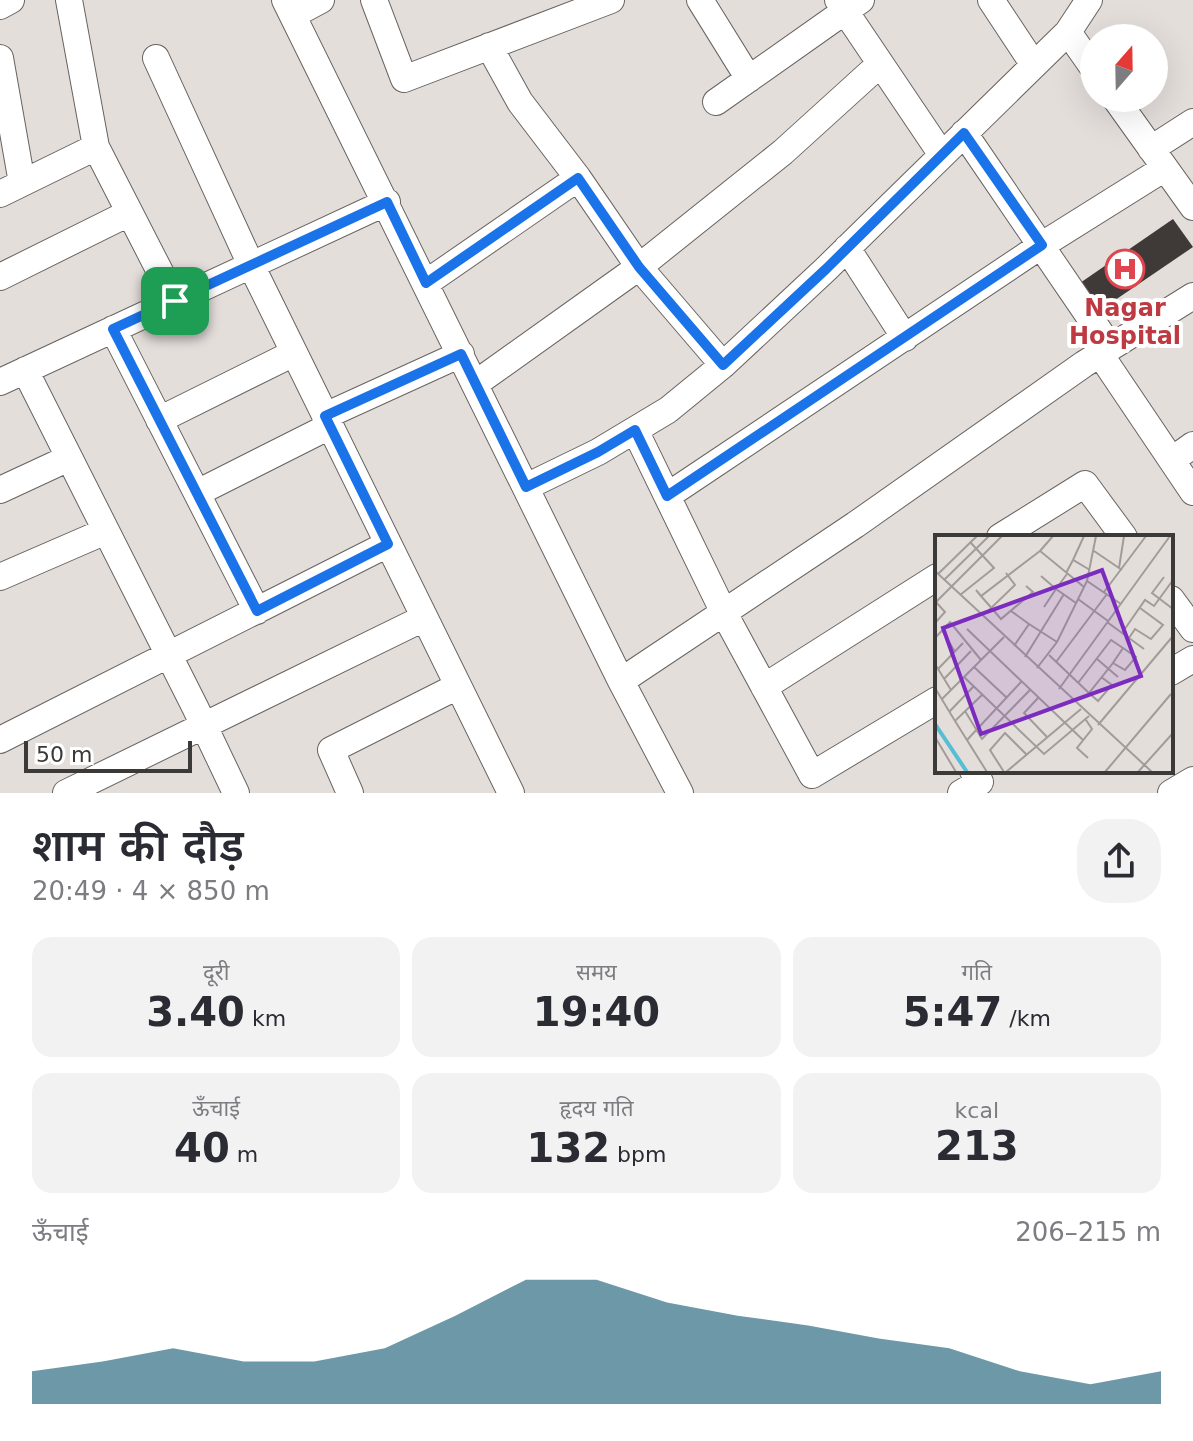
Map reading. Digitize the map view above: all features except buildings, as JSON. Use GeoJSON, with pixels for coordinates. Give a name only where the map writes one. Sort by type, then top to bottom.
{"type":"FeatureCollection","features":[{"type":"Feature","properties":{"kind":"street"},"geometry":{"type":"LineString","coordinates":[[0,6],[11,0]]}},
{"type":"Feature","properties":{"kind":"street"},"geometry":{"type":"LineString","coordinates":[[69,0],[96,147],[175,301]]}},
{"type":"Feature","properties":{"kind":"street"},"geometry":{"type":"LineString","coordinates":[[321,0],[289,8],[621,681],[680,793]]}},
{"type":"Feature","properties":{"kind":"street"},"geometry":{"type":"LineString","coordinates":[[374,0],[404,79],[611,0]]}},
{"type":"Feature","properties":{"kind":"street"},"geometry":{"type":"LineString","coordinates":[[700,0],[749,79]]}},
{"type":"Feature","properties":{"kind":"street"},"geometry":{"type":"LineString","coordinates":[[991,0],[1034,65]]}},
{"type":"Feature","properties":{"kind":"street"},"geometry":{"type":"LineString","coordinates":[[526,487],[598,452],[668,410],[723,365],[1068,32],[1089,0]]}},
{"type":"Feature","properties":{"kind":"street"},"geometry":{"type":"LineString","coordinates":[[716,102],[848,4],[880,64],[942,155]]}},
{"type":"Feature","properties":{"kind":"street"},"geometry":{"type":"LineString","coordinates":[[1068,32],[1080,49]]}},
{"type":"Feature","properties":{"kind":"street"},"geometry":{"type":"LineString","coordinates":[[489,46],[520,102],[578,178],[639,267],[723,365]]}},
{"type":"Feature","properties":{"kind":"street"},"geometry":{"type":"LineString","coordinates":[[0,58],[11,188],[96,147]]}},
{"type":"Feature","properties":{"kind":"street"},"geometry":{"type":"LineString","coordinates":[[156,58],[251,265],[511,793]]}},
{"type":"Feature","properties":{"kind":"street"},"geometry":{"type":"LineString","coordinates":[[475,384],[639,267],[783,152],[880,64]]}},
{"type":"Feature","properties":{"kind":"street"},"geometry":{"type":"LineString","coordinates":[[1125,112],[1193,207]]}},
{"type":"Feature","properties":{"kind":"street"},"geometry":{"type":"LineString","coordinates":[[667,496],[1042,245],[1158,158],[1193,122]]}},
{"type":"Feature","properties":{"kind":"street"},"geometry":{"type":"LineString","coordinates":[[964,133],[1042,245],[1105,351],[1182,453],[1193,492]]}},
{"type":"Feature","properties":{"kind":"street"},"geometry":{"type":"LineString","coordinates":[[426,283],[578,178]]}},
{"type":"Feature","properties":{"kind":"street"},"geometry":{"type":"LineString","coordinates":[[0,382],[387,202]]}},
{"type":"Feature","properties":{"kind":"street"},"geometry":{"type":"LineString","coordinates":[[0,277],[129,213]]}},
{"type":"Feature","properties":{"kind":"street"},"geometry":{"type":"LineString","coordinates":[[847,248],[905,338]]}},
{"type":"Feature","properties":{"kind":"street"},"geometry":{"type":"LineString","coordinates":[[621,681],[855,525],[1105,351],[1193,296]]}},
{"type":"Feature","properties":{"kind":"street"},"geometry":{"type":"LineString","coordinates":[[113,329],[257,611]]}},
{"type":"Feature","properties":{"kind":"street"},"geometry":{"type":"LineString","coordinates":[[159,420],[294,353]]}},
{"type":"Feature","properties":{"kind":"street"},"geometry":{"type":"LineString","coordinates":[[197,493],[328,421],[461,354]]}},
{"type":"Feature","properties":{"kind":"street"},"geometry":{"type":"LineString","coordinates":[[25,370],[236,793]]}},
{"type":"Feature","properties":{"kind":"street"},"geometry":{"type":"LineString","coordinates":[[635,430],[724,613],[816,784],[935,706]]}},
{"type":"Feature","properties":{"kind":"street"},"geometry":{"type":"LineString","coordinates":[[0,490],[69,458]]}},
{"type":"Feature","properties":{"kind":"street"},"geometry":{"type":"LineString","coordinates":[[1003,535],[1085,484],[1123,535]]}},
{"type":"Feature","properties":{"kind":"street"},"geometry":{"type":"LineString","coordinates":[[0,577],[106,531]]}},
{"type":"Feature","properties":{"kind":"street"},"geometry":{"type":"LineString","coordinates":[[0,740],[388,544]]}},
{"type":"Feature","properties":{"kind":"street"},"geometry":{"type":"LineString","coordinates":[[764,687],[935,578]]}},
{"type":"Feature","properties":{"kind":"street"},"geometry":{"type":"LineString","coordinates":[[1173,602],[1193,629]]}},
{"type":"Feature","properties":{"kind":"street"},"geometry":{"type":"LineString","coordinates":[[66,793],[424,618]]}},
{"type":"Feature","properties":{"kind":"street"},"geometry":{"type":"LineString","coordinates":[[1173,671],[1193,659]]}},
{"type":"Feature","properties":{"kind":"street"},"geometry":{"type":"LineString","coordinates":[[350,793],[331,750],[458,686]]}},
{"type":"Feature","properties":{"kind":"street"},"geometry":{"type":"LineString","coordinates":[[961,793],[980,782],[974,773]]}},
{"type":"Feature","properties":{"kind":"street"},"geometry":{"type":"LineString","coordinates":[[1171,793],[1193,780]]}},
{"type":"Feature","properties":{"kind":"place","name":"Nagar Hospital"},"geometry":{"type":"Point","coordinates":[1125,269]}},
{"type":"Feature","properties":{"kind":"route"},"geometry":{"type":"LineString","coordinates":[[964,133],[1042,245],[667,496],[635,430],[526,487],[461,354],[325,416],[388,544],[257,611],[113,329],[175,301],[387,202],[426,283],[578,178],[639,267],[723,365],[964,133]]}}]}
